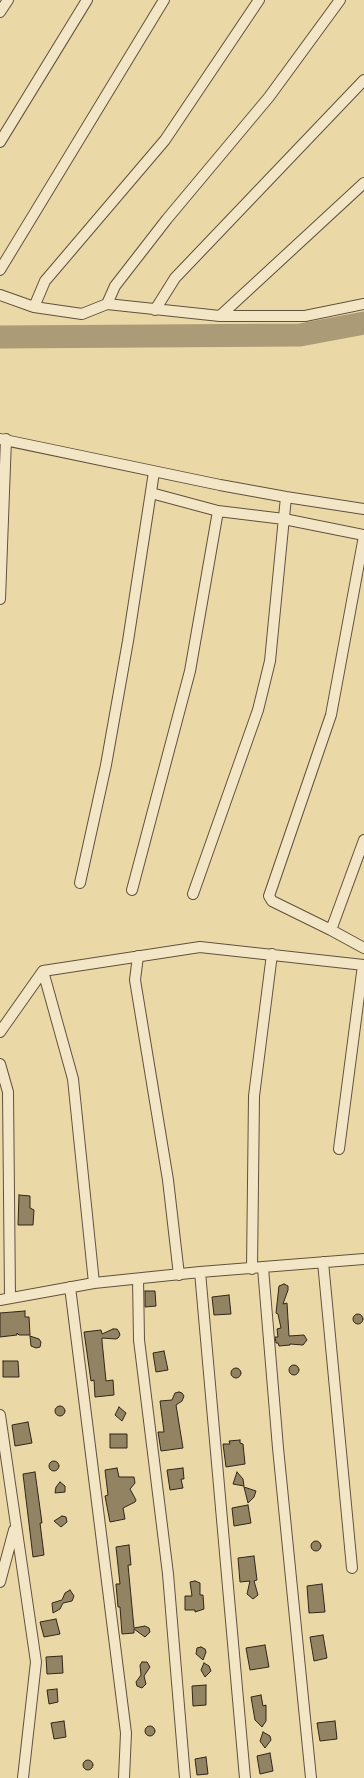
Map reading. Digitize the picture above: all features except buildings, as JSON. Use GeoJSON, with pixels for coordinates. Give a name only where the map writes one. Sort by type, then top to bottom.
{"type":"FeatureCollection","features":[{"type":"Feature","properties":{"kind":"street"},"geometry":{"type":"LineString","coordinates":[[0,12],[8,0]]}},
{"type":"Feature","properties":{"kind":"street"},"geometry":{"type":"LineString","coordinates":[[0,142],[86,0]]}},
{"type":"Feature","properties":{"kind":"street"},"geometry":{"type":"LineString","coordinates":[[0,270],[164,0]]}},
{"type":"Feature","properties":{"kind":"street"},"geometry":{"type":"LineString","coordinates":[[34,307],[45,281],[165,140],[259,0]]}},
{"type":"Feature","properties":{"kind":"street"},"geometry":{"type":"LineString","coordinates":[[107,304],[115,286],[167,219],[269,97],[340,0]]}},
{"type":"Feature","properties":{"kind":"street"},"geometry":{"type":"LineString","coordinates":[[155,310],[175,278],[364,80]]}},
{"type":"Feature","properties":{"kind":"street"},"geometry":{"type":"LineString","coordinates":[[220,316],[364,183]]}},
{"type":"Feature","properties":{"kind":"street"},"geometry":{"type":"LineString","coordinates":[[0,295],[34,307],[82,314],[107,304],[220,316],[305,316],[364,304]]}},
{"type":"Feature","properties":{"kind":"street"},"geometry":{"type":"LineString","coordinates":[[0,599],[3,439],[154,472],[286,497],[364,509]]}},
{"type":"Feature","properties":{"kind":"street"},"geometry":{"type":"LineString","coordinates":[[80,883],[106,765],[129,633],[154,472]]}},
{"type":"Feature","properties":{"kind":"street"},"geometry":{"type":"LineString","coordinates":[[151,493],[218,511],[284,519],[364,535],[331,715],[269,896],[272,901],[364,948]]}},
{"type":"Feature","properties":{"kind":"street"},"geometry":{"type":"LineString","coordinates":[[193,894],[256,716],[270,661],[286,497]]}},
{"type":"Feature","properties":{"kind":"street"},"geometry":{"type":"LineString","coordinates":[[132,890],[190,671],[218,511]]}},
{"type":"Feature","properties":{"kind":"street"},"geometry":{"type":"LineString","coordinates":[[331,930],[364,840]]}},
{"type":"Feature","properties":{"kind":"street"},"geometry":{"type":"LineString","coordinates":[[0,1032],[43,971],[200,947],[363,965],[338,1149]]}},
{"type":"Feature","properties":{"kind":"street"},"geometry":{"type":"LineString","coordinates":[[252,1269],[254,1096],[272,954]]}},
{"type":"Feature","properties":{"kind":"street"},"geometry":{"type":"LineString","coordinates":[[138,956],[135,980],[168,1180],[179,1275]]}},
{"type":"Feature","properties":{"kind":"street"},"geometry":{"type":"LineString","coordinates":[[43,971],[73,1079],[94,1283]]}},
{"type":"Feature","properties":{"kind":"street"},"geometry":{"type":"LineString","coordinates":[[0,1064],[8,1092],[10,1297]]}},
{"type":"Feature","properties":{"kind":"street"},"geometry":{"type":"LineString","coordinates":[[0,1300],[94,1283],[200,1272],[364,1259]]}},
{"type":"Feature","properties":{"kind":"street"},"geometry":{"type":"LineString","coordinates":[[323,1262],[352,1568]]}},
{"type":"Feature","properties":{"kind":"street"},"geometry":{"type":"LineString","coordinates":[[263,1268],[278,1448],[311,1778]]}},
{"type":"Feature","properties":{"kind":"street"},"geometry":{"type":"LineString","coordinates":[[200,1272],[245,1778]]}},
{"type":"Feature","properties":{"kind":"street"},"geometry":{"type":"LineString","coordinates":[[138,1279],[139,1340],[168,1574],[185,1778]]}},
{"type":"Feature","properties":{"kind":"street"},"geometry":{"type":"LineString","coordinates":[[70,1287],[126,1733],[124,1778]]}},
{"type":"Feature","properties":{"kind":"street"},"geometry":{"type":"LineString","coordinates":[[0,1415],[36,1662],[23,1778]]}},
{"type":"Feature","properties":{"kind":"street"},"geometry":{"type":"LineString","coordinates":[[0,1582],[15,1526]]}},
{"type":"Feature","properties":{"kind":"waterway"},"geometry":{"type":"LineString","coordinates":[[0,337],[300,335],[364,323]]}}]}
